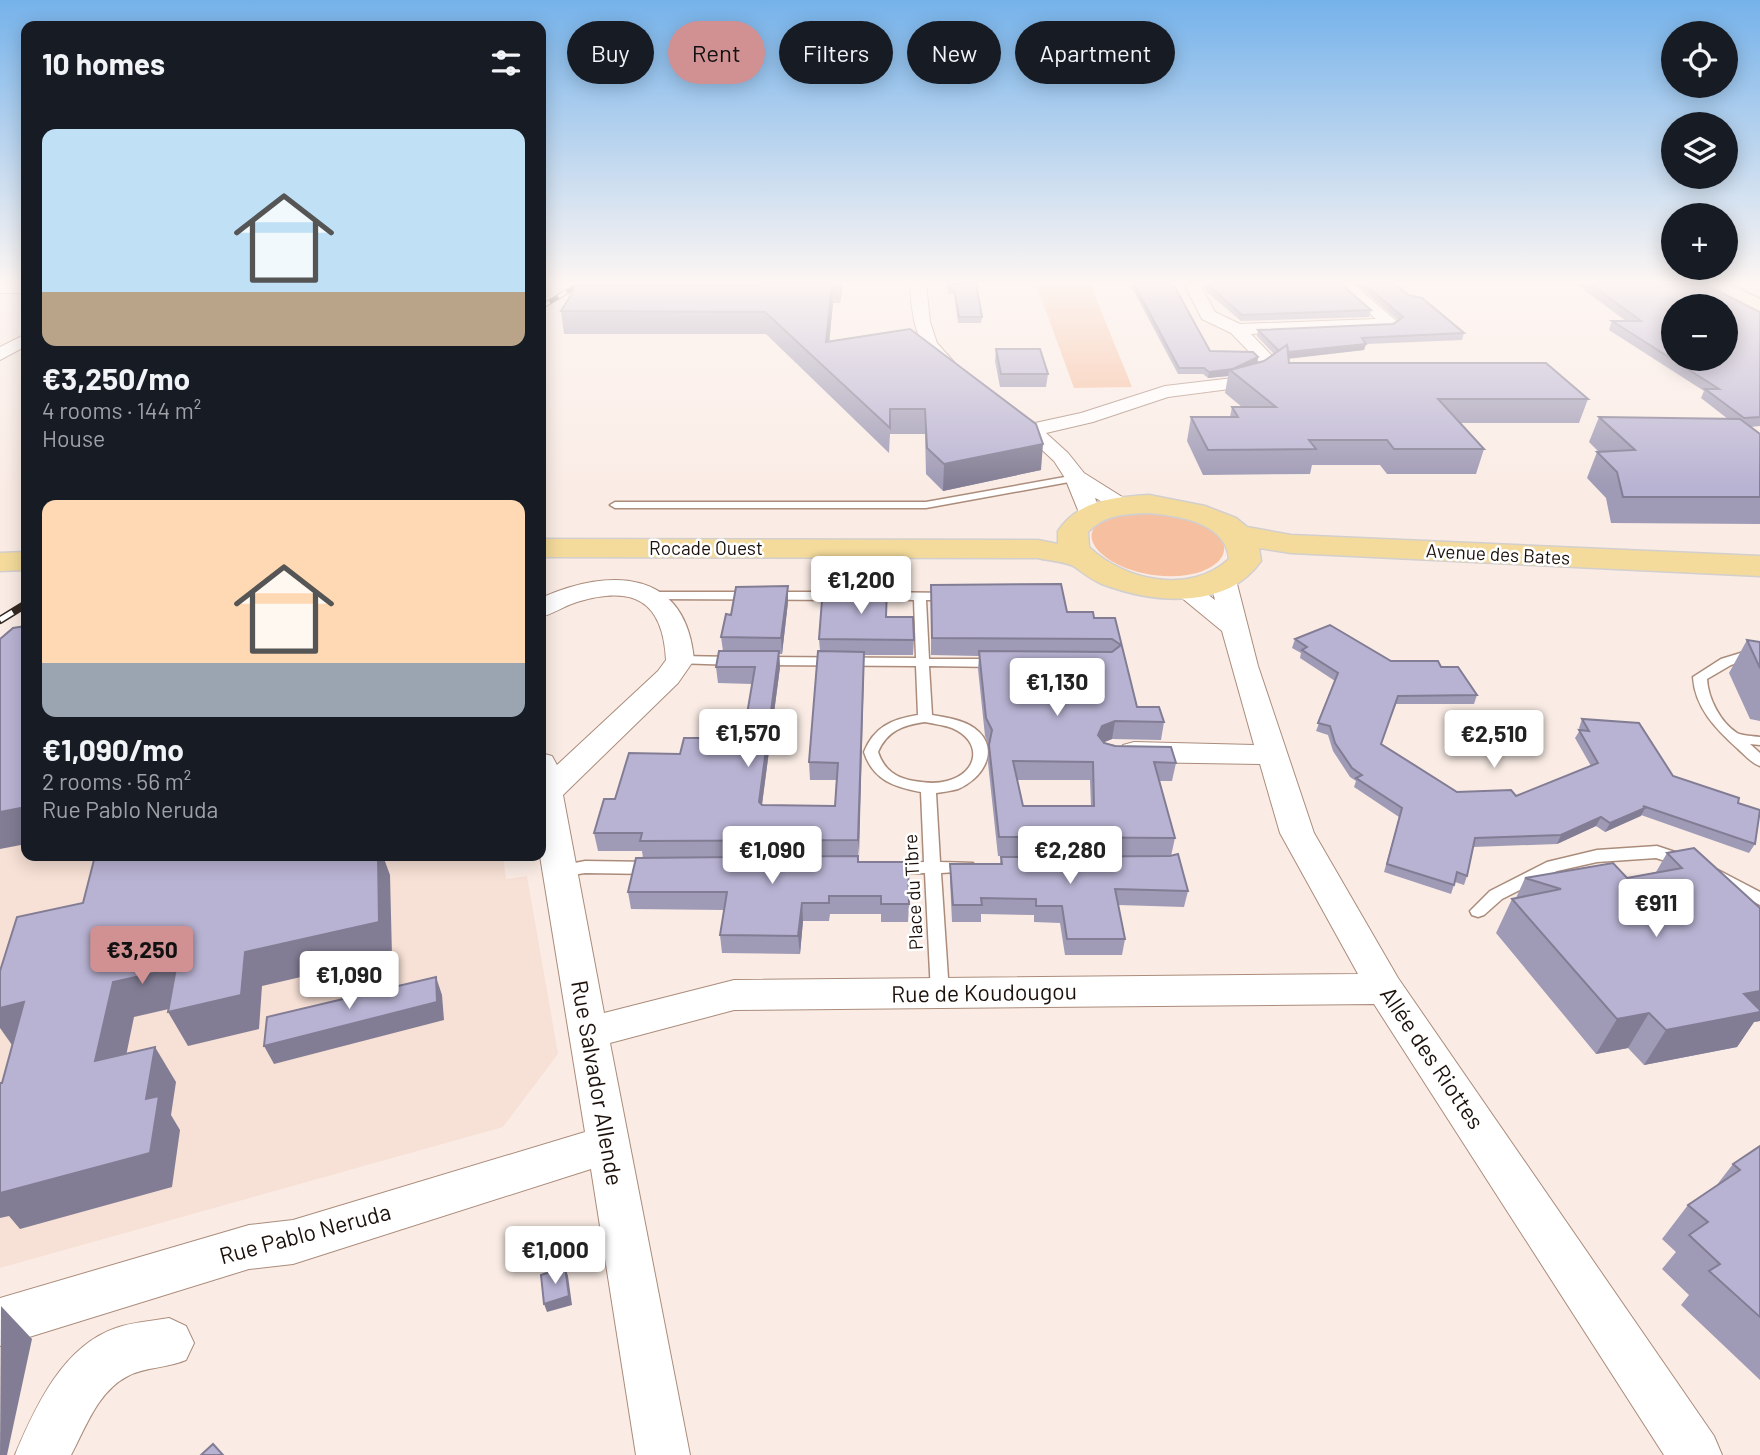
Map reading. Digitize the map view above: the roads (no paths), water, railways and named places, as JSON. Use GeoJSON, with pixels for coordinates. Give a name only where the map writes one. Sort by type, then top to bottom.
{"type":"FeatureCollection","features":[{"type":"Feature","properties":{"kind":"main road"},"geometry":{"type":"LineString","coordinates":[[1124,505],[1175,507],[1200,513],[1222,523],[1235,559],[1184,589],[1135,585],[1094,569],[1081,535],[1124,505]]}},
{"type":"Feature","properties":{"kind":"main road","name":"Rocade Ouest"},"geometry":{"type":"LineString","coordinates":[[546,535],[1081,535]]}},
{"type":"Feature","properties":{"kind":"main road","name":"Rocade Ouest"},"geometry":{"type":"LineString","coordinates":[[546,548],[1038,550],[1081,535]]}},
{"type":"Feature","properties":{"kind":"main road","name":"Avenue des Bates"},"geometry":{"type":"LineString","coordinates":[[1235,559],[1291,544],[1760,566]]}},
{"type":"Feature","properties":{"kind":"main road"},"geometry":{"type":"LineString","coordinates":[[0,547],[21,546]]}},
{"type":"Feature","properties":{"kind":"main road","name":"Avenue des Bates"},"geometry":{"type":"LineString","coordinates":[[1235,559],[1295,556],[1760,579]]}},
{"type":"Feature","properties":{"kind":"main road"},"geometry":{"type":"LineString","coordinates":[[0,562],[21,561]]}},
{"type":"Feature","properties":{"kind":"street"},"geometry":{"type":"LineString","coordinates":[[934,352],[937,358],[967,381]]}},
{"type":"Feature","properties":{"kind":"street"},"geometry":{"type":"LineString","coordinates":[[1124,505],[1076,478],[1061,457],[1022,422],[1086,418],[1165,392],[1238,383],[1272,365],[1259,352]]}},
{"type":"Feature","properties":{"kind":"street"},"geometry":{"type":"LineString","coordinates":[[1076,478],[1081,535]]}},
{"type":"Feature","properties":{"kind":"street","name":"Allée des Riottes"},"geometry":{"type":"LineString","coordinates":[[1235,559],[1236,629],[1244,666],[1297,833],[1385,989],[1695,1455]]}},
{"type":"Feature","properties":{"kind":"street"},"geometry":{"type":"LineString","coordinates":[[1184,589],[1236,629]]}},
{"type":"Feature","properties":{"kind":"street"},"geometry":{"type":"LineString","coordinates":[[546,606],[565,596],[585,592],[638,591],[653,596],[667,611],[676,628],[680,660]]}},
{"type":"Feature","properties":{"kind":"street","name":"Rue Salvador Allende"},"geometry":{"type":"LineString","coordinates":[[546,777],[668,677],[680,660]]}},
{"type":"Feature","properties":{"kind":"street"},"geometry":{"type":"LineString","coordinates":[[1113,752],[1273,755]]}},
{"type":"Feature","properties":{"kind":"street","name":"Rue Salvador Allende"},"geometry":{"type":"LineString","coordinates":[[546,796],[663,1455]]}},
{"type":"Feature","properties":{"kind":"street","name":"Rue de Koudougou"},"geometry":{"type":"LineString","coordinates":[[588,1033],[734,995],[1385,989]]}},
{"type":"Feature","properties":{"kind":"street","name":"Rue Pablo Neruda"},"geometry":{"type":"LineString","coordinates":[[0,1322],[249,1247],[293,1242],[569,1155],[609,1146]]}},
{"type":"Feature","properties":{"kind":"street"},"geometry":{"type":"LineString","coordinates":[[42,1455],[84,1378],[118,1352],[169,1343]]}},
{"type":"Feature","properties":{"kind":"lane"},"geometry":{"type":"LineString","coordinates":[[615,505],[926,505],[1076,478]]}},
{"type":"Feature","properties":{"kind":"lane"},"geometry":{"type":"LineString","coordinates":[[653,596],[962,596]]}},
{"type":"Feature","properties":{"kind":"lane"},"geometry":{"type":"LineString","coordinates":[[920,596],[925,663],[925,718]]}},
{"type":"Feature","properties":{"kind":"lane"},"geometry":{"type":"LineString","coordinates":[[1760,652],[1726,662],[1700,677],[1708,709],[1760,761]]}},
{"type":"Feature","properties":{"kind":"lane"},"geometry":{"type":"LineString","coordinates":[[680,660],[1003,663]]}},
{"type":"Feature","properties":{"kind":"lane"},"geometry":{"type":"LineString","coordinates":[[925,718],[941,719],[967,730],[982,747],[983,757],[979,767],[960,783],[929,789],[894,781],[882,773],[871,752],[882,732],[909,719],[925,718]]}},
{"type":"Feature","properties":{"kind":"lane"},"geometry":{"type":"LineString","coordinates":[[1735,738],[1760,741]]}},
{"type":"Feature","properties":{"kind":"lane","name":"Place du Tibre"},"geometry":{"type":"LineString","coordinates":[[929,789],[931,868],[940,993]]}},
{"type":"Feature","properties":{"kind":"lane"},"geometry":{"type":"LineString","coordinates":[[1478,911],[1496,895],[1553,866],[1597,856],[1657,852],[1701,868],[1760,899]]}},
{"type":"Feature","properties":{"kind":"lane"},"geometry":{"type":"LineString","coordinates":[[559,871],[585,867],[671,868]]}},
{"type":"Feature","properties":{"kind":"lane"},"geometry":{"type":"LineString","coordinates":[[877,868],[987,867]]}},
{"type":"Feature","properties":{"kind":"railway"},"geometry":{"type":"LineString","coordinates":[[0,620],[21,607]]}}]}
